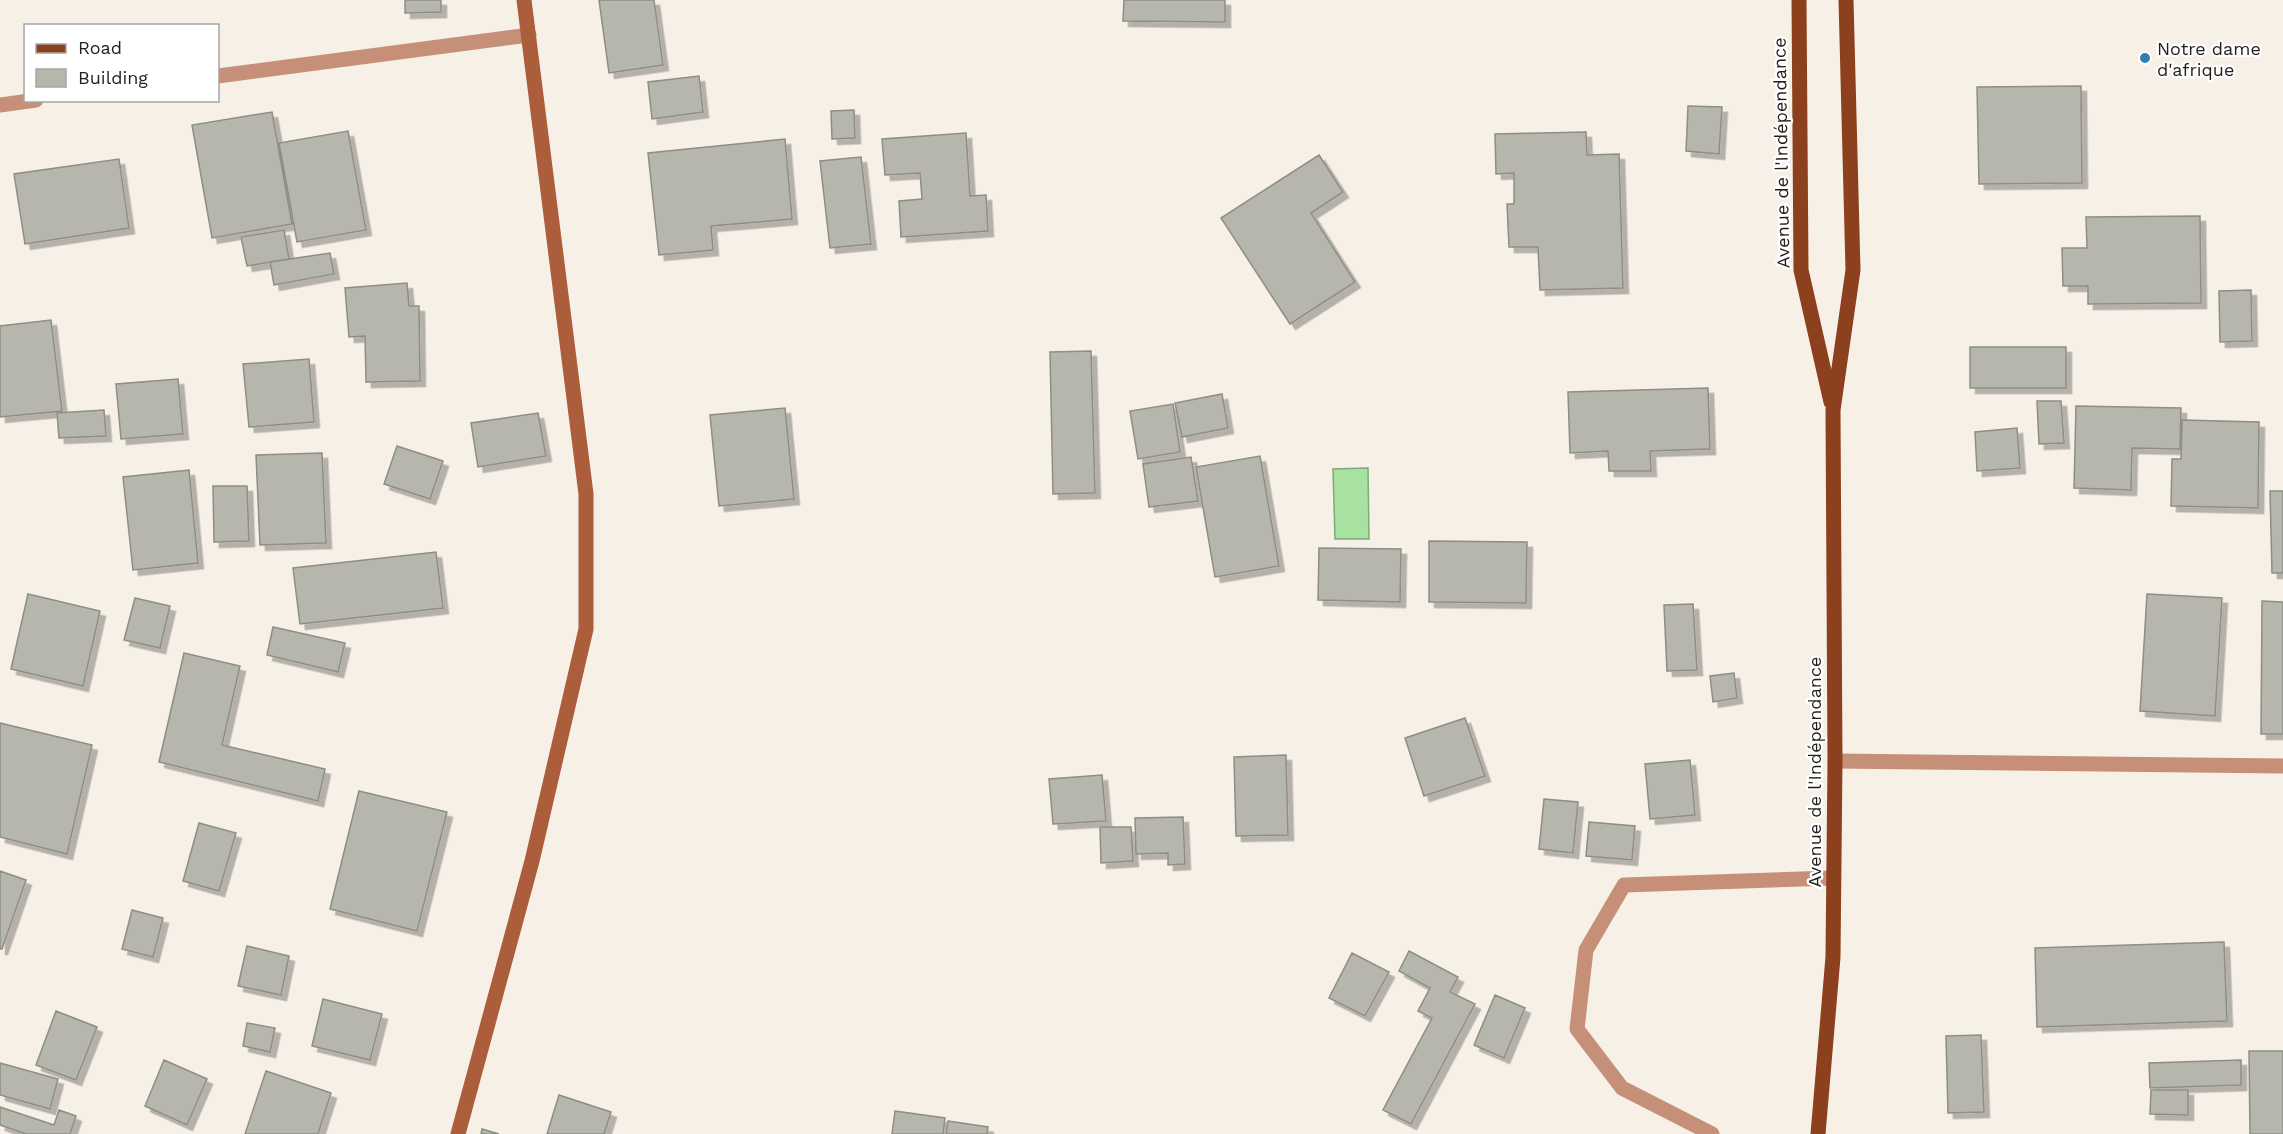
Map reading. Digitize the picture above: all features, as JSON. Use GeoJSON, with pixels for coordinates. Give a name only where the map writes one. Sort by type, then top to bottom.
{"type":"FeatureCollection","features":[{"type":"Feature","properties":{"kind":"main road","name":"Avenue de l'Indépendance"},"geometry":{"type":"LineString","coordinates":[[1799,0],[1801,270],[1833,410]]}},
{"type":"Feature","properties":{"kind":"main road","name":"Avenue de l'Indépendance"},"geometry":{"type":"LineString","coordinates":[[1818,1134],[1833,957],[1835,761],[1833,410],[1853,270],[1846,0]]}},
{"type":"Feature","properties":{"kind":"street"},"geometry":{"type":"LineString","coordinates":[[458,1134],[532,861],[586,628],[586,494],[524,0]]}},
{"type":"Feature","properties":{"kind":"street"},"geometry":{"type":"LineString","coordinates":[[219,76],[529,35]]}},
{"type":"Feature","properties":{"kind":"street"},"geometry":{"type":"LineString","coordinates":[[0,105],[24,102]]}},
{"type":"Feature","properties":{"kind":"street"},"geometry":{"type":"LineString","coordinates":[[1835,761],[2283,766]]}},
{"type":"Feature","properties":{"kind":"street"},"geometry":{"type":"LineString","coordinates":[[1712,1134],[1622,1088],[1576,1029],[1586,950],[1624,885],[1833,878]]}},
{"type":"Feature","properties":{"kind":"shaded area"},"geometry":{"type":"Polygon","coordinates":[[[1368,468],[1369,539],[1335,539],[1333,469],[1368,468]]]}},
{"type":"Feature","properties":{"kind":"building"},"geometry":{"type":"Polygon","coordinates":[[[405,0],[441,0],[441,12],[405,13],[405,0]]]}},
{"type":"Feature","properties":{"kind":"building"},"geometry":{"type":"Polygon","coordinates":[[[599,0],[654,0],[663,65],[609,73],[599,0]]]}},
{"type":"Feature","properties":{"kind":"building"},"geometry":{"type":"Polygon","coordinates":[[[1124,0],[1225,0],[1225,22],[1123,21],[1124,0]]]}},
{"type":"Feature","properties":{"kind":"building"},"geometry":{"type":"Polygon","coordinates":[[[699,76],[703,112],[652,119],[648,82],[699,76]]]}},
{"type":"Feature","properties":{"kind":"building"},"geometry":{"type":"Polygon","coordinates":[[[2081,86],[2082,183],[1979,184],[1977,87],[2081,86]]]}},
{"type":"Feature","properties":{"kind":"building"},"geometry":{"type":"Polygon","coordinates":[[[1688,106],[1722,107],[1719,154],[1686,151],[1688,106]]]}},
{"type":"Feature","properties":{"kind":"building"},"geometry":{"type":"Polygon","coordinates":[[[854,110],[855,138],[832,139],[831,111],[854,110]]]}},
{"type":"Feature","properties":{"kind":"building"},"geometry":{"type":"Polygon","coordinates":[[[272,112],[292,224],[212,238],[192,125],[272,112]]]}},
{"type":"Feature","properties":{"kind":"building"},"geometry":{"type":"Polygon","coordinates":[[[348,131],[366,230],[297,242],[279,143],[348,131]]]}},
{"type":"Feature","properties":{"kind":"building"},"geometry":{"type":"Polygon","coordinates":[[[1586,132],[1587,155],[1619,154],[1623,288],[1540,290],[1538,247],[1509,247],[1507,204],[1514,204],[1514,173],[1496,174],[1495,134],[1586,132]]]}},
{"type":"Feature","properties":{"kind":"building"},"geometry":{"type":"Polygon","coordinates":[[[966,133],[970,196],[986,195],[988,231],[901,237],[899,201],[922,199],[920,173],[885,175],[882,139],[966,133]]]}},
{"type":"Feature","properties":{"kind":"building"},"geometry":{"type":"Polygon","coordinates":[[[785,139],[792,219],[711,226],[713,250],[659,255],[648,153],[785,139]]]}},
{"type":"Feature","properties":{"kind":"building"},"geometry":{"type":"Polygon","coordinates":[[[1319,155],[1343,192],[1311,213],[1355,282],[1290,324],[1221,218],[1319,155]]]}},
{"type":"Feature","properties":{"kind":"building"},"geometry":{"type":"Polygon","coordinates":[[[861,157],[871,244],[830,248],[820,161],[861,157]]]}},
{"type":"Feature","properties":{"kind":"building"},"geometry":{"type":"Polygon","coordinates":[[[119,159],[129,228],[25,244],[14,174],[119,159]]]}},
{"type":"Feature","properties":{"kind":"building"},"geometry":{"type":"Polygon","coordinates":[[[2200,216],[2201,303],[2088,304],[2088,286],[2063,286],[2062,248],[2087,248],[2086,217],[2200,216]]]}},
{"type":"Feature","properties":{"kind":"building"},"geometry":{"type":"Polygon","coordinates":[[[284,230],[289,259],[247,266],[241,237],[284,230]]]}},
{"type":"Feature","properties":{"kind":"building"},"geometry":{"type":"Polygon","coordinates":[[[330,253],[334,274],[274,285],[270,262],[330,253]]]}},
{"type":"Feature","properties":{"kind":"building"},"geometry":{"type":"Polygon","coordinates":[[[407,283],[409,306],[419,306],[420,381],[366,382],[365,336],[349,337],[345,288],[407,283]]]}},
{"type":"Feature","properties":{"kind":"building"},"geometry":{"type":"Polygon","coordinates":[[[2251,290],[2252,341],[2220,342],[2219,291],[2251,290]]]}},
{"type":"Feature","properties":{"kind":"building"},"geometry":{"type":"Polygon","coordinates":[[[51,320],[62,411],[0,417],[0,326],[51,320]]]}},
{"type":"Feature","properties":{"kind":"building"},"geometry":{"type":"Polygon","coordinates":[[[1970,347],[2066,347],[2066,388],[1970,388],[1970,347]]]}},
{"type":"Feature","properties":{"kind":"building"},"geometry":{"type":"Polygon","coordinates":[[[1091,351],[1095,493],[1053,494],[1050,352],[1091,351]]]}},
{"type":"Feature","properties":{"kind":"building"},"geometry":{"type":"Polygon","coordinates":[[[309,359],[314,422],[249,427],[243,364],[309,359]]]}},
{"type":"Feature","properties":{"kind":"building"},"geometry":{"type":"Polygon","coordinates":[[[178,379],[183,434],[121,439],[116,384],[178,379]]]}},
{"type":"Feature","properties":{"kind":"building"},"geometry":{"type":"Polygon","coordinates":[[[1708,388],[1710,449],[1650,451],[1651,471],[1609,471],[1608,451],[1570,453],[1568,392],[1708,388]]]}},
{"type":"Feature","properties":{"kind":"building"},"geometry":{"type":"Polygon","coordinates":[[[1222,394],[1228,428],[1182,437],[1175,403],[1222,394]]]}},
{"type":"Feature","properties":{"kind":"building"},"geometry":{"type":"Polygon","coordinates":[[[2037,401],[2061,401],[2064,443],[2039,444],[2037,401]]]}},
{"type":"Feature","properties":{"kind":"building"},"geometry":{"type":"Polygon","coordinates":[[[1173,404],[1180,452],[1138,459],[1130,411],[1173,404]]]}},
{"type":"Feature","properties":{"kind":"building"},"geometry":{"type":"Polygon","coordinates":[[[2076,406],[2181,408],[2180,449],[2132,448],[2131,490],[2074,488],[2076,406]]]}},
{"type":"Feature","properties":{"kind":"building"},"geometry":{"type":"Polygon","coordinates":[[[785,408],[794,499],[719,506],[710,415],[785,408]]]}},
{"type":"Feature","properties":{"kind":"building"},"geometry":{"type":"Polygon","coordinates":[[[104,410],[106,436],[59,438],[57,413],[104,410]]]}},
{"type":"Feature","properties":{"kind":"building"},"geometry":{"type":"Polygon","coordinates":[[[538,413],[546,456],[478,467],[471,423],[538,413]]]}},
{"type":"Feature","properties":{"kind":"building"},"geometry":{"type":"Polygon","coordinates":[[[2182,420],[2259,422],[2258,508],[2171,506],[2172,459],[2181,459],[2182,420]]]}},
{"type":"Feature","properties":{"kind":"building"},"geometry":{"type":"Polygon","coordinates":[[[2017,428],[2020,468],[1977,471],[1975,432],[2017,428]]]}},
{"type":"Feature","properties":{"kind":"building"},"geometry":{"type":"Polygon","coordinates":[[[397,446],[443,461],[430,499],[384,484],[397,446]]]}},
{"type":"Feature","properties":{"kind":"building"},"geometry":{"type":"Polygon","coordinates":[[[322,453],[326,543],[260,545],[256,455],[322,453]]]}},
{"type":"Feature","properties":{"kind":"building"},"geometry":{"type":"Polygon","coordinates":[[[1260,456],[1279,566],[1215,577],[1196,467],[1260,456]]]}},
{"type":"Feature","properties":{"kind":"building"},"geometry":{"type":"Polygon","coordinates":[[[1191,457],[1198,501],[1149,507],[1143,464],[1191,457]]]}},
{"type":"Feature","properties":{"kind":"building"},"geometry":{"type":"Polygon","coordinates":[[[189,470],[198,563],[133,570],[123,477],[189,470]]]}},
{"type":"Feature","properties":{"kind":"building"},"geometry":{"type":"Polygon","coordinates":[[[213,486],[247,486],[249,541],[214,542],[213,486]]]}},
{"type":"Feature","properties":{"kind":"building"},"geometry":{"type":"Polygon","coordinates":[[[2270,491],[2283,491],[2283,573],[2272,573],[2270,491]]]}},
{"type":"Feature","properties":{"kind":"building"},"geometry":{"type":"Polygon","coordinates":[[[1429,541],[1527,542],[1526,603],[1429,602],[1429,541]]]}},
{"type":"Feature","properties":{"kind":"building"},"geometry":{"type":"Polygon","coordinates":[[[1319,548],[1401,549],[1400,602],[1318,600],[1319,548]]]}},
{"type":"Feature","properties":{"kind":"building"},"geometry":{"type":"Polygon","coordinates":[[[436,552],[443,608],[300,624],[293,568],[436,552]]]}},
{"type":"Feature","properties":{"kind":"building"},"geometry":{"type":"Polygon","coordinates":[[[28,594],[100,611],[83,686],[11,669],[28,594]]]}},
{"type":"Feature","properties":{"kind":"building"},"geometry":{"type":"Polygon","coordinates":[[[2147,594],[2222,598],[2215,716],[2140,711],[2147,594]]]}},
{"type":"Feature","properties":{"kind":"building"},"geometry":{"type":"Polygon","coordinates":[[[135,598],[170,606],[160,648],[124,640],[135,598]]]}},
{"type":"Feature","properties":{"kind":"building"},"geometry":{"type":"Polygon","coordinates":[[[2262,601],[2283,602],[2283,734],[2261,734],[2262,601]]]}},
{"type":"Feature","properties":{"kind":"building"},"geometry":{"type":"Polygon","coordinates":[[[1693,604],[1697,670],[1667,671],[1664,605],[1693,604]]]}},
{"type":"Feature","properties":{"kind":"building"},"geometry":{"type":"Polygon","coordinates":[[[273,627],[345,643],[338,672],[267,655],[273,627]]]}},
{"type":"Feature","properties":{"kind":"building"},"geometry":{"type":"Polygon","coordinates":[[[184,653],[240,666],[222,745],[325,769],[318,801],[159,762],[184,653]]]}},
{"type":"Feature","properties":{"kind":"building"},"geometry":{"type":"Polygon","coordinates":[[[1734,673],[1737,698],[1713,702],[1710,676],[1734,673]]]}},
{"type":"Feature","properties":{"kind":"building"},"geometry":{"type":"Polygon","coordinates":[[[1465,718],[1485,776],[1424,796],[1405,738],[1465,718]]]}},
{"type":"Feature","properties":{"kind":"building"},"geometry":{"type":"Polygon","coordinates":[[[0,723],[92,745],[67,854],[0,837],[0,723]]]}},
{"type":"Feature","properties":{"kind":"building"},"geometry":{"type":"Polygon","coordinates":[[[1286,755],[1288,835],[1236,836],[1234,757],[1286,755]]]}},
{"type":"Feature","properties":{"kind":"building"},"geometry":{"type":"Polygon","coordinates":[[[1690,760],[1695,815],[1650,819],[1645,764],[1690,760]]]}},
{"type":"Feature","properties":{"kind":"building"},"geometry":{"type":"Polygon","coordinates":[[[1102,775],[1106,821],[1053,824],[1049,779],[1102,775]]]}},
{"type":"Feature","properties":{"kind":"building"},"geometry":{"type":"Polygon","coordinates":[[[359,791],[447,812],[417,931],[330,909],[359,791]]]}},
{"type":"Feature","properties":{"kind":"building"},"geometry":{"type":"Polygon","coordinates":[[[1544,799],[1578,802],[1573,853],[1539,849],[1544,799]]]}},
{"type":"Feature","properties":{"kind":"building"},"geometry":{"type":"Polygon","coordinates":[[[1183,817],[1185,864],[1168,865],[1168,853],[1136,854],[1135,818],[1183,817]]]}},
{"type":"Feature","properties":{"kind":"building"},"geometry":{"type":"Polygon","coordinates":[[[1589,822],[1635,826],[1632,860],[1586,856],[1589,822]]]}},
{"type":"Feature","properties":{"kind":"building"},"geometry":{"type":"Polygon","coordinates":[[[199,823],[236,833],[219,891],[183,881],[199,823]]]}},
{"type":"Feature","properties":{"kind":"building"},"geometry":{"type":"Polygon","coordinates":[[[1100,827],[1131,827],[1133,861],[1101,863],[1100,827]]]}},
{"type":"Feature","properties":{"kind":"building"},"geometry":{"type":"Polygon","coordinates":[[[0,871],[26,880],[2,949],[0,949],[0,871]]]}},
{"type":"Feature","properties":{"kind":"building"},"geometry":{"type":"Polygon","coordinates":[[[132,910],[163,918],[153,957],[122,949],[132,910]]]}},
{"type":"Feature","properties":{"kind":"building"},"geometry":{"type":"Polygon","coordinates":[[[2224,942],[2227,1021],[2037,1027],[2035,948],[2224,942]]]}},
{"type":"Feature","properties":{"kind":"building"},"geometry":{"type":"Polygon","coordinates":[[[247,946],[289,956],[281,995],[238,986],[247,946]]]}},
{"type":"Feature","properties":{"kind":"building"},"geometry":{"type":"Polygon","coordinates":[[[1409,951],[1458,977],[1450,992],[1475,1004],[1411,1124],[1383,1110],[1432,1018],[1418,1011],[1430,988],[1399,971],[1409,951]]]}},
{"type":"Feature","properties":{"kind":"building"},"geometry":{"type":"Polygon","coordinates":[[[1352,953],[1389,972],[1365,1016],[1329,998],[1352,953]]]}},
{"type":"Feature","properties":{"kind":"building"},"geometry":{"type":"Polygon","coordinates":[[[1495,995],[1525,1008],[1504,1058],[1474,1045],[1495,995]]]}},
{"type":"Feature","properties":{"kind":"building"},"geometry":{"type":"Polygon","coordinates":[[[323,999],[382,1014],[370,1060],[312,1046],[323,999]]]}},
{"type":"Feature","properties":{"kind":"building"},"geometry":{"type":"Polygon","coordinates":[[[56,1011],[97,1027],[76,1080],[36,1065],[56,1011]]]}},
{"type":"Feature","properties":{"kind":"building"},"geometry":{"type":"Polygon","coordinates":[[[247,1023],[275,1028],[270,1052],[243,1046],[247,1023]]]}},
{"type":"Feature","properties":{"kind":"building"},"geometry":{"type":"Polygon","coordinates":[[[1981,1035],[1984,1112],[1948,1113],[1946,1036],[1981,1035]]]}},
{"type":"Feature","properties":{"kind":"building"},"geometry":{"type":"Polygon","coordinates":[[[2249,1051],[2283,1051],[2283,1134],[2250,1134],[2249,1051]]]}},
{"type":"Feature","properties":{"kind":"building"},"geometry":{"type":"Polygon","coordinates":[[[164,1060],[207,1079],[187,1125],[145,1106],[164,1060]]]}},
{"type":"Feature","properties":{"kind":"building"},"geometry":{"type":"Polygon","coordinates":[[[2241,1060],[2241,1085],[2150,1088],[2149,1063],[2241,1060]]]}},
{"type":"Feature","properties":{"kind":"building"},"geometry":{"type":"Polygon","coordinates":[[[0,1063],[58,1079],[50,1109],[0,1095],[0,1063]]]}},
{"type":"Feature","properties":{"kind":"building"},"geometry":{"type":"Polygon","coordinates":[[[266,1071],[331,1093],[318,1134],[245,1134],[266,1071]]]}},
{"type":"Feature","properties":{"kind":"building"},"geometry":{"type":"Polygon","coordinates":[[[2151,1090],[2188,1090],[2188,1115],[2150,1114],[2151,1090]]]}},
{"type":"Feature","properties":{"kind":"building"},"geometry":{"type":"Polygon","coordinates":[[[559,1095],[611,1112],[604,1134],[547,1134],[559,1095]]]}},
{"type":"Feature","properties":{"kind":"building"},"geometry":{"type":"Polygon","coordinates":[[[0,1107],[54,1125],[59,1110],[76,1116],[70,1134],[26,1134],[0,1125],[0,1107]]]}},
{"type":"Feature","properties":{"kind":"building"},"geometry":{"type":"Polygon","coordinates":[[[895,1111],[945,1118],[943,1134],[892,1134],[895,1111]]]}},
{"type":"Feature","properties":{"kind":"building"},"geometry":{"type":"Polygon","coordinates":[[[948,1121],[988,1127],[987,1134],[946,1134],[948,1121]]]}},
{"type":"Feature","properties":{"kind":"building"},"geometry":{"type":"Polygon","coordinates":[[[482,1129],[499,1134],[481,1134],[482,1129]]]}},
{"type":"Feature","properties":{"kind":"place","name":"Notre dame d'afrique"},"geometry":{"type":"Point","coordinates":[2145,58]}}]}
